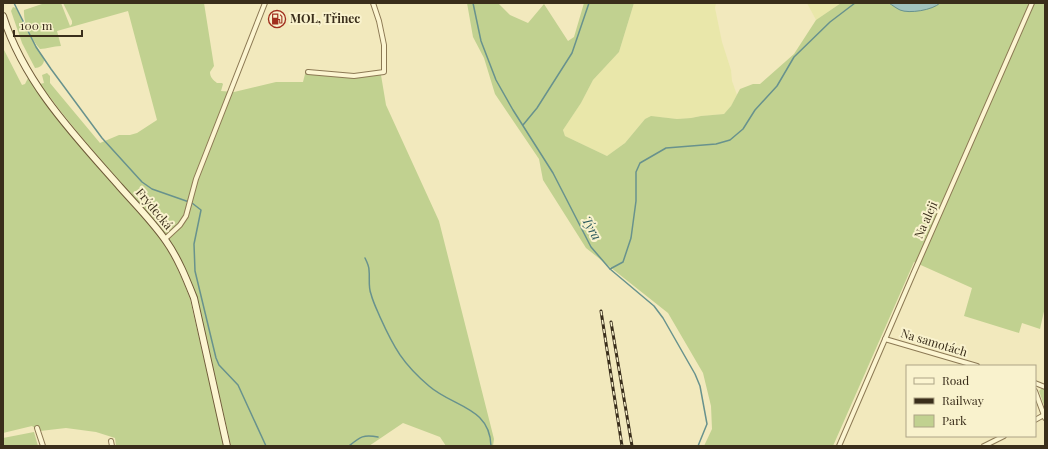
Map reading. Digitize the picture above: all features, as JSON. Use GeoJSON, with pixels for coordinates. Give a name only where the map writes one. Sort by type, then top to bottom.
{"type":"FeatureCollection","features":[{"type":"Feature","properties":{"kind":"main road","name":"Frýdecká"},"geometry":{"type":"LineString","coordinates":[[3,16],[10,36],[26,67],[52,106],[165,239],[185,276],[194,298],[227,446]]}},
{"type":"Feature","properties":{"kind":"street"},"geometry":{"type":"LineString","coordinates":[[165,239],[186,216],[196,180],[265,3]]}},
{"type":"Feature","properties":{"kind":"street"},"geometry":{"type":"LineString","coordinates":[[308,72],[354,76],[384,72],[384,45],[379,21],[373,3]]}},
{"type":"Feature","properties":{"kind":"street","name":"Na aleji"},"geometry":{"type":"LineString","coordinates":[[839,446],[1032,3]]}},
{"type":"Feature","properties":{"kind":"street","name":"Na samotách"},"geometry":{"type":"LineString","coordinates":[[885,339],[974,365]]}},
{"type":"Feature","properties":{"kind":"street"},"geometry":{"type":"LineString","coordinates":[[1036,394],[1044,416]]}},
{"type":"Feature","properties":{"kind":"street"},"geometry":{"type":"LineString","coordinates":[[37,428],[44,446]]}},
{"type":"Feature","properties":{"kind":"street"},"geometry":{"type":"LineString","coordinates":[[984,446],[1002,437]]}},
{"type":"Feature","properties":{"kind":"street"},"geometry":{"type":"LineString","coordinates":[[111,441],[112,446]]}},
{"type":"Feature","properties":{"kind":"shaded area"},"geometry":{"type":"Polygon","coordinates":[[[634,3],[716,3],[715,8],[722,42],[737,95],[731,106],[724,114],[677,119],[658,117],[645,119],[625,143],[607,156],[565,136],[563,130],[581,103],[593,80],[619,52],[634,3]]]}},
{"type":"Feature","properties":{"kind":"shaded area"},"geometry":{"type":"Polygon","coordinates":[[[807,3],[841,3],[816,20],[807,3]]]}},
{"type":"Feature","properties":{"kind":"green space"},"geometry":{"type":"Polygon","coordinates":[[[45,3],[61,3],[70,26],[72,21],[63,3],[204,3],[214,66],[210,74],[217,83],[223,84],[221,91],[234,92],[276,82],[303,82],[305,74],[350,78],[381,75],[386,105],[439,221],[494,439],[493,446],[446,446],[440,437],[403,423],[369,446],[231,446],[197,297],[177,253],[158,224],[89,146],[40,84],[44,83],[42,75],[47,73],[50,76],[50,83],[100,143],[119,135],[130,135],[137,133],[157,120],[128,11],[57,31],[61,46],[40,49],[28,31],[24,10],[45,3]]]}},
{"type":"Feature","properties":{"kind":"green space"},"geometry":{"type":"Polygon","coordinates":[[[467,3],[498,3],[510,15],[528,23],[544,4],[568,41],[574,37],[584,3],[634,3],[619,52],[593,80],[581,103],[563,130],[565,136],[607,156],[625,143],[645,119],[651,116],[677,119],[724,114],[731,106],[740,89],[753,84],[760,84],[794,54],[816,20],[841,3],[889,3],[892,5],[924,8],[936,6],[940,3],[1045,3],[1045,307],[1040,329],[1022,323],[1019,333],[964,316],[972,288],[914,262],[833,446],[704,446],[712,429],[711,406],[703,373],[668,313],[586,248],[543,180],[539,159],[495,94],[484,58],[473,37],[467,3]]]}},
{"type":"Feature","properties":{"kind":"green space"},"geometry":{"type":"Polygon","coordinates":[[[13,7],[16,8],[44,60],[42,65],[38,67],[35,68],[22,43],[11,11],[13,7]]]}},
{"type":"Feature","properties":{"kind":"green space"},"geometry":{"type":"Polygon","coordinates":[[[3,48],[22,85],[25,84],[28,78],[58,119],[82,148],[154,230],[170,255],[190,299],[224,446],[116,446],[115,438],[96,432],[66,428],[40,431],[32,426],[3,433],[3,48]]]}},
{"type":"Feature","properties":{"kind":"green space"},"geometry":{"type":"Polygon","coordinates":[[[1043,387],[1045,388],[1045,408],[1039,391],[1043,387]]]}},
{"type":"Feature","properties":{"kind":"green space"},"geometry":{"type":"Polygon","coordinates":[[[34,432],[38,446],[3,446],[3,438],[34,432]]]}},
{"type":"Feature","properties":{"kind":"water"},"geometry":{"type":"Polygon","coordinates":[[[889,3],[940,3],[932,8],[909,12],[900,10],[889,3]]]}},
{"type":"Feature","properties":{"kind":"waterway"},"geometry":{"type":"LineString","coordinates":[[14,3],[36,47],[102,138],[142,182],[152,189],[192,203],[201,210],[194,244],[195,271],[216,358],[219,365],[238,385],[266,446]]}},
{"type":"Feature","properties":{"kind":"waterway","name":"Tyra"},"geometry":{"type":"LineString","coordinates":[[473,3],[481,41],[496,80],[553,173],[591,247],[610,269],[654,306],[663,318],[695,374],[700,386],[707,424],[698,446]]}},
{"type":"Feature","properties":{"kind":"waterway"},"geometry":{"type":"LineString","coordinates":[[523,125],[537,108],[572,53],[589,3]]}},
{"type":"Feature","properties":{"kind":"waterway"},"geometry":{"type":"LineString","coordinates":[[610,269],[623,262],[631,238],[636,201],[636,172],[640,163],[666,148],[716,144],[730,140],[743,129],[755,110],[777,86],[794,57],[830,22],[855,3]]}},
{"type":"Feature","properties":{"kind":"waterway"},"geometry":{"type":"LineString","coordinates":[[365,258],[369,267],[370,288],[373,300],[390,338],[400,355],[412,370],[429,386],[477,415],[484,423],[489,433],[491,446]]}},
{"type":"Feature","properties":{"kind":"waterway"},"geometry":{"type":"LineString","coordinates":[[349,446],[356,440],[365,436],[378,437]]}},
{"type":"Feature","properties":{"kind":"railway"},"geometry":{"type":"LineString","coordinates":[[601,311],[622,446]]}},
{"type":"Feature","properties":{"kind":"railway"},"geometry":{"type":"LineString","coordinates":[[611,322],[632,446]]}},
{"type":"Feature","properties":{"kind":"place","name":"MOL, Třinec"},"geometry":{"type":"Point","coordinates":[277,19]}}]}
